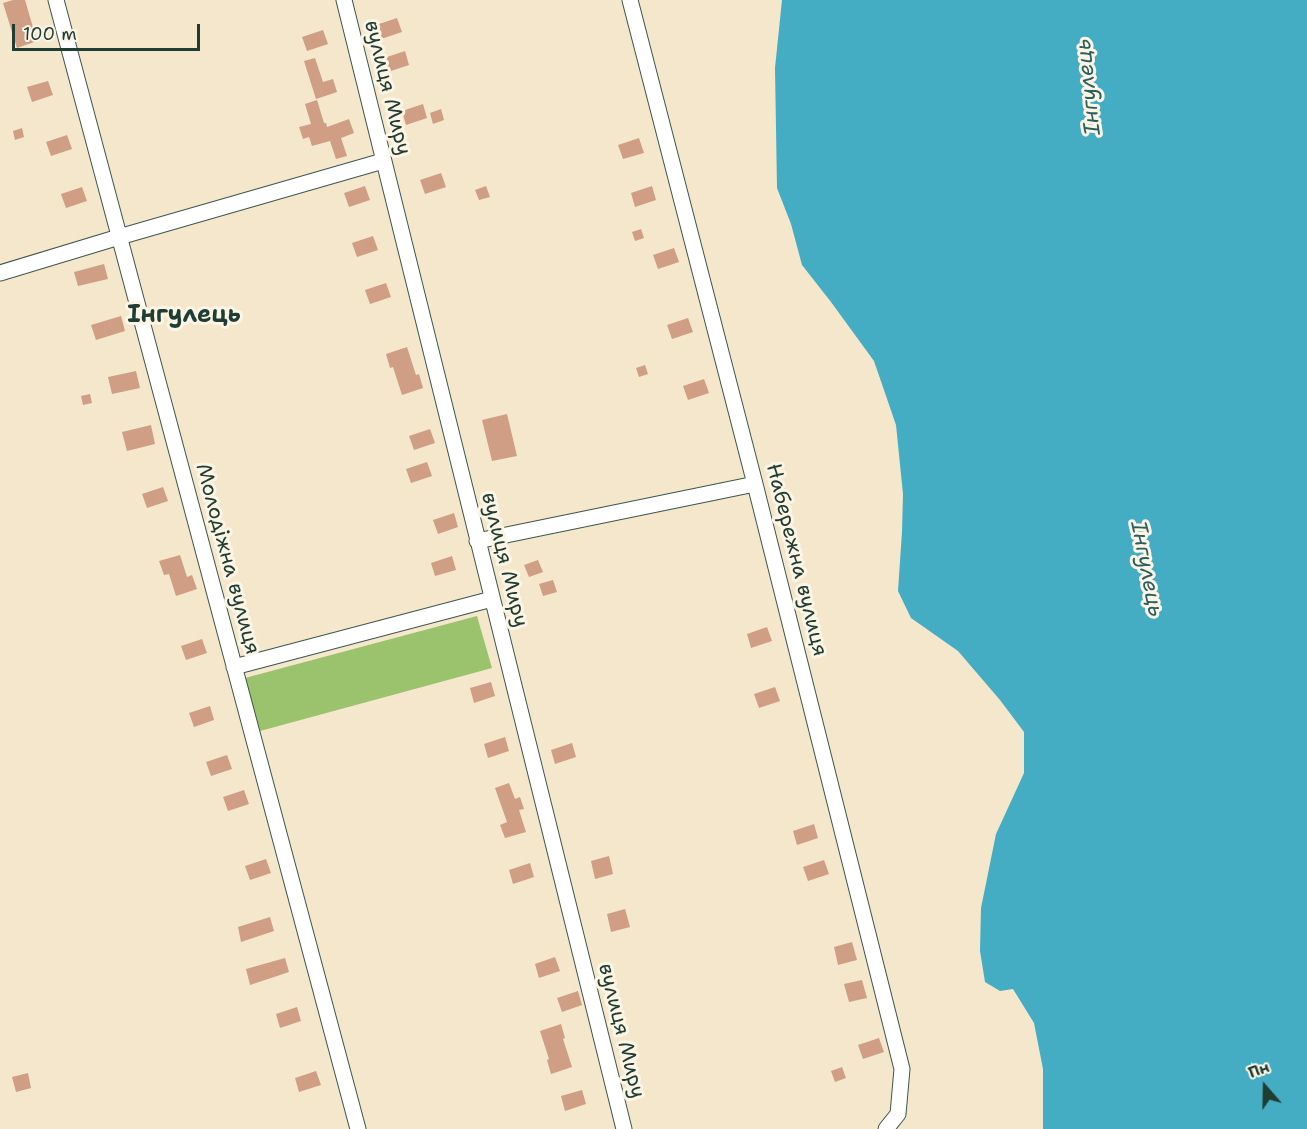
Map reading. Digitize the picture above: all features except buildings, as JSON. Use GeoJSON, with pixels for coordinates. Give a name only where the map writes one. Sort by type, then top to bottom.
{"type":"FeatureCollection","features":[{"type":"Feature","properties":{"kind":"street","name":"Молодіжна вулиця"},"geometry":{"type":"LineString","coordinates":[[56,0],[358,1129]]}},
{"type":"Feature","properties":{"kind":"street","name":"вулиця Миру"},"geometry":{"type":"LineString","coordinates":[[344,0],[624,1129]]}},
{"type":"Feature","properties":{"kind":"street","name":"Набережна вулиця"},"geometry":{"type":"LineString","coordinates":[[630,0],[902,1069],[898,1114],[886,1129]]}},
{"type":"Feature","properties":{"kind":"street"},"geometry":{"type":"LineString","coordinates":[[0,273],[383,161]]}},
{"type":"Feature","properties":{"kind":"street"},"geometry":{"type":"LineString","coordinates":[[477,541],[755,484]]}},
{"type":"Feature","properties":{"kind":"street"},"geometry":{"type":"LineString","coordinates":[[234,668],[492,599]]}},
{"type":"Feature","properties":{"kind":"green space"},"geometry":{"type":"Polygon","coordinates":[[[477,616],[492,668],[260,731],[245,678],[477,616]]]}},
{"type":"Feature","properties":{"kind":"water"},"geometry":{"type":"Polygon","coordinates":[[[782,0],[1307,0],[1307,1129],[1043,1129],[1043,1069],[1034,1023],[1013,989],[1000,991],[985,982],[980,951],[981,908],[996,834],[1024,773],[1024,732],[958,651],[911,618],[898,591],[903,494],[896,425],[874,361],[802,265],[791,224],[777,188],[775,68],[782,0]]]}},
{"type":"Feature","properties":{"kind":"district","name":"Інгулець"},"geometry":{"type":"Point","coordinates":[184,316]}}]}
